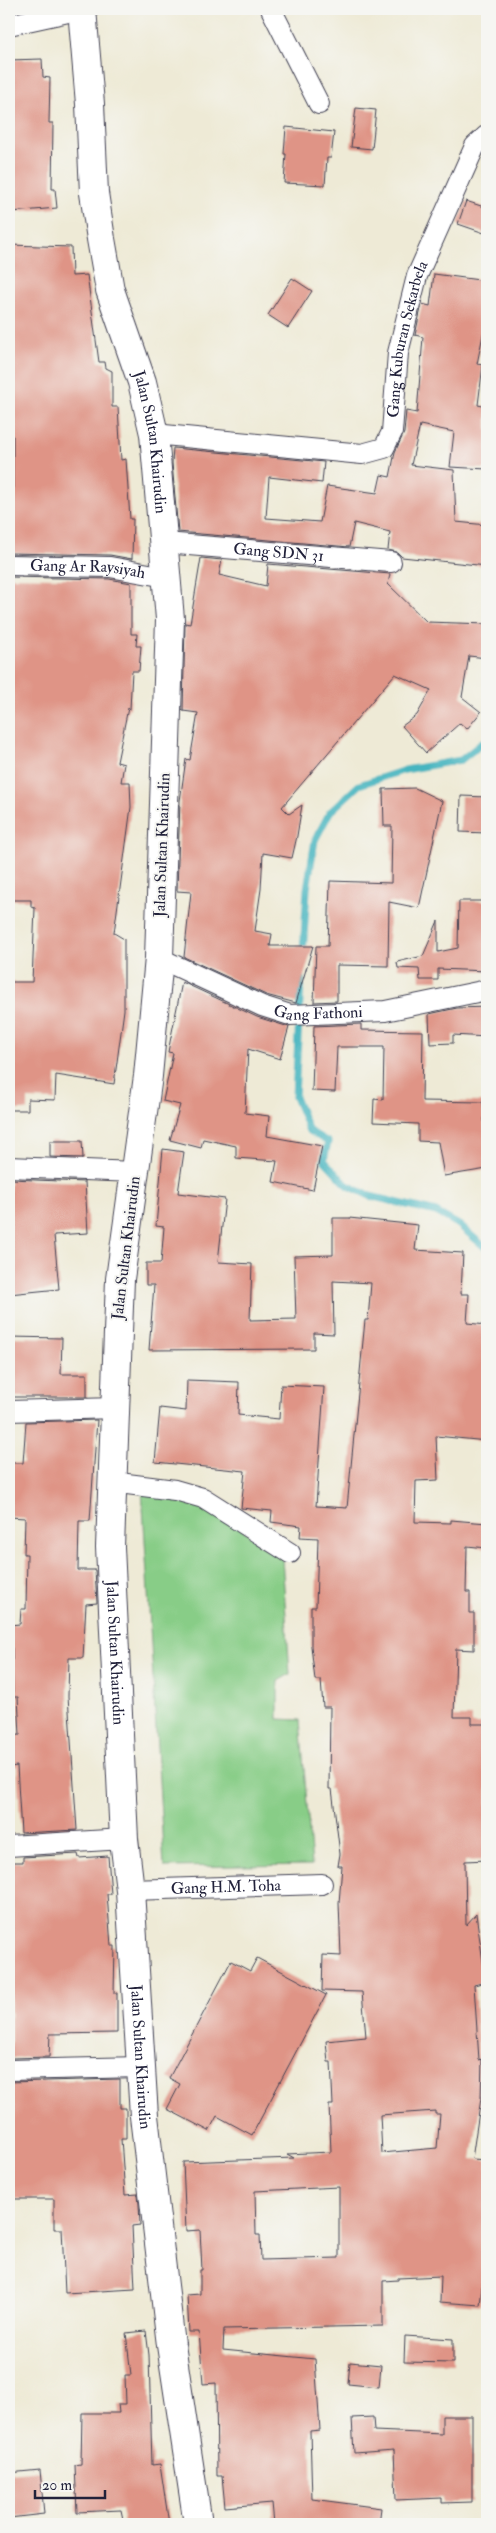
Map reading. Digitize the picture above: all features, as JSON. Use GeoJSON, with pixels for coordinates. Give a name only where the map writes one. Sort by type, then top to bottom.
{"type":"FeatureCollection","features":[{"type":"Feature","properties":{"kind":"main road","name":"Jalan Sultan Khairudin"},"geometry":{"type":"LineString","coordinates":[[82,9],[90,104],[94,193],[110,290],[142,382],[154,434],[165,543],[170,620],[159,958],[136,1172],[120,1279],[110,1547],[124,1839],[130,1890],[141,2067],[159,2248],[198,2524]]}},
{"type":"Feature","properties":{"kind":"street"},"geometry":{"type":"LineString","coordinates":[[9,25],[82,9]]}},
{"type":"Feature","properties":{"kind":"street"},"geometry":{"type":"LineString","coordinates":[[271,9],[320,104]]}},
{"type":"Feature","properties":{"kind":"street","name":"Gang Kuburan Sekarbela"},"geometry":{"type":"LineString","coordinates":[[154,434],[362,454],[384,448],[392,432],[398,353],[417,276],[475,146],[487,135]]}},
{"type":"Feature","properties":{"kind":"street","name":"Gang SDN 31"},"geometry":{"type":"LineString","coordinates":[[165,543],[391,562]]}},
{"type":"Feature","properties":{"kind":"street","name":"Gang Ar Raysiyah"},"geometry":{"type":"LineString","coordinates":[[9,565],[110,566],[166,577]]}},
{"type":"Feature","properties":{"kind":"street","name":"Gang Fathoni"},"geometry":{"type":"LineString","coordinates":[[159,958],[262,1006],[300,1015],[385,1011],[487,990]]}},
{"type":"Feature","properties":{"kind":"street"},"geometry":{"type":"LineString","coordinates":[[9,1167],[136,1172]]}},
{"type":"Feature","properties":{"kind":"street"},"geometry":{"type":"LineString","coordinates":[[9,1410],[115,1408]]}},
{"type":"Feature","properties":{"kind":"street"},"geometry":{"type":"LineString","coordinates":[[111,1482],[175,1490],[202,1498],[290,1553]]}},
{"type":"Feature","properties":{"kind":"street"},"geometry":{"type":"LineString","coordinates":[[9,1846],[124,1839]]}},
{"type":"Feature","properties":{"kind":"street","name":"Gang H.M. Toha"},"geometry":{"type":"LineString","coordinates":[[130,1890],[322,1884]]}},
{"type":"Feature","properties":{"kind":"street"},"geometry":{"type":"LineString","coordinates":[[9,2070],[141,2067]]}},
{"type":"Feature","properties":{"kind":"green space"},"geometry":{"type":"Polygon","coordinates":[[[142,1489],[199,1498],[282,1558],[290,1674],[278,1681],[278,1719],[300,1720],[312,1865],[164,1867],[142,1489]]]}},
{"type":"Feature","properties":{"kind":"building"},"geometry":{"type":"Polygon","coordinates":[[[42,59],[43,77],[50,78],[49,123],[53,123],[52,189],[55,189],[57,208],[11,212],[13,193],[9,193],[9,60],[42,59]]]}},
{"type":"Feature","properties":{"kind":"building"},"geometry":{"type":"Polygon","coordinates":[[[356,108],[376,110],[372,149],[351,147],[356,108]]]}},
{"type":"Feature","properties":{"kind":"building"},"geometry":{"type":"Polygon","coordinates":[[[286,127],[334,132],[331,158],[327,158],[325,185],[284,183],[286,127]]]}},
{"type":"Feature","properties":{"kind":"building"},"geometry":{"type":"Polygon","coordinates":[[[466,201],[487,208],[487,234],[458,224],[466,201]]]}},
{"type":"Feature","properties":{"kind":"building"},"geometry":{"type":"Polygon","coordinates":[[[9,245],[71,247],[72,276],[87,275],[99,362],[105,362],[106,368],[112,371],[112,407],[118,407],[121,460],[126,459],[130,519],[133,519],[132,559],[110,555],[9,553],[13,503],[13,436],[9,436],[9,245]]]}},
{"type":"Feature","properties":{"kind":"building"},"geometry":{"type":"Polygon","coordinates":[[[434,274],[487,281],[487,315],[477,364],[483,365],[478,405],[487,407],[487,469],[450,467],[454,432],[420,425],[411,465],[454,470],[456,522],[487,525],[487,566],[402,557],[397,552],[388,550],[390,532],[354,523],[349,547],[178,532],[172,463],[173,448],[324,462],[322,483],[269,477],[266,518],[320,522],[327,486],[377,493],[381,475],[390,477],[395,452],[404,433],[406,411],[417,413],[423,337],[415,335],[422,304],[430,306],[434,274]]]}},
{"type":"Feature","properties":{"kind":"building"},"geometry":{"type":"Polygon","coordinates":[[[292,278],[312,291],[288,328],[268,315],[292,278]]]}},
{"type":"Feature","properties":{"kind":"building"},"geometry":{"type":"Polygon","coordinates":[[[201,558],[222,560],[219,575],[266,586],[268,564],[390,574],[388,584],[427,622],[487,624],[487,658],[469,656],[462,697],[481,712],[467,729],[460,723],[426,753],[402,726],[417,715],[431,690],[395,674],[282,807],[289,814],[302,805],[297,836],[292,858],[263,853],[261,889],[255,931],[272,934],[270,946],[313,946],[296,1003],[266,995],[184,957],[191,892],[177,891],[180,801],[186,759],[190,760],[198,713],[183,711],[185,623],[190,624],[201,558]]]}},
{"type":"Feature","properties":{"kind":"building"},"geometry":{"type":"Polygon","coordinates":[[[9,577],[109,579],[131,583],[131,634],[137,634],[136,646],[141,646],[139,671],[132,671],[130,709],[128,708],[117,762],[124,764],[121,782],[130,782],[131,807],[114,933],[124,939],[124,1010],[114,1084],[56,1075],[55,1100],[28,1099],[28,1110],[9,1110],[9,982],[32,982],[35,908],[31,907],[31,900],[9,900],[9,577]]]}},
{"type":"Feature","properties":{"kind":"building"},"geometry":{"type":"Polygon","coordinates":[[[415,788],[442,801],[419,908],[389,902],[388,966],[337,965],[337,1001],[314,1002],[316,946],[328,946],[330,881],[391,883],[392,826],[384,826],[383,789],[415,788]]]}},
{"type":"Feature","properties":{"kind":"building"},"geometry":{"type":"Polygon","coordinates":[[[461,796],[487,797],[487,833],[460,832],[461,796]]]}},
{"type":"Feature","properties":{"kind":"building"},"geometry":{"type":"Polygon","coordinates":[[[459,901],[487,901],[487,971],[438,969],[438,980],[420,980],[419,969],[398,968],[397,962],[423,956],[438,921],[438,952],[458,948],[459,901]]]}},
{"type":"Feature","properties":{"kind":"building"},"geometry":{"type":"Polygon","coordinates":[[[182,982],[257,1017],[289,1027],[280,1059],[248,1049],[245,1113],[269,1116],[267,1136],[322,1146],[313,1190],[273,1182],[277,1161],[236,1158],[236,1146],[203,1139],[201,1148],[170,1140],[180,1105],[163,1101],[173,1053],[168,1052],[182,982]]]}},
{"type":"Feature","properties":{"kind":"building"},"geometry":{"type":"Polygon","coordinates":[[[487,1007],[487,1037],[453,1035],[453,1043],[430,1044],[429,1014],[457,1008],[487,1007]]]}},
{"type":"Feature","properties":{"kind":"building"},"geometry":{"type":"Polygon","coordinates":[[[361,1024],[361,1030],[423,1031],[422,1101],[483,1102],[487,1169],[444,1176],[438,1142],[418,1141],[418,1124],[373,1122],[374,1099],[383,1100],[384,1047],[337,1047],[335,1092],[312,1091],[314,1026],[361,1024]]]}},
{"type":"Feature","properties":{"kind":"building"},"geometry":{"type":"Polygon","coordinates":[[[50,1141],[82,1141],[83,1158],[50,1157],[50,1141]]]}},
{"type":"Feature","properties":{"kind":"building"},"geometry":{"type":"Polygon","coordinates":[[[163,1149],[184,1152],[178,1193],[225,1199],[218,1262],[252,1264],[250,1320],[296,1319],[294,1256],[333,1255],[333,1218],[349,1218],[418,1225],[415,1250],[463,1253],[461,1294],[469,1294],[467,1323],[487,1325],[487,1441],[436,1436],[438,1480],[416,1481],[415,1522],[451,1523],[451,1520],[487,1523],[487,1548],[467,1546],[466,1592],[470,1592],[470,1613],[474,1613],[474,1650],[456,1649],[454,1717],[472,1717],[472,1724],[487,1724],[487,1860],[465,1861],[466,1925],[476,1914],[486,1982],[474,1985],[479,2060],[482,2059],[481,2098],[472,2159],[487,2160],[487,2242],[480,2305],[440,2302],[441,2276],[398,2278],[398,2280],[383,2281],[383,2326],[224,2329],[223,2350],[315,2359],[320,2430],[310,2431],[312,2499],[381,2508],[379,2524],[274,2524],[272,2503],[225,2507],[222,2476],[217,2476],[216,2383],[203,2384],[199,2332],[189,2332],[187,2295],[200,2294],[200,2270],[202,2270],[200,2230],[186,2231],[183,2162],[294,2158],[287,2154],[331,2152],[329,2105],[333,2105],[331,2062],[328,2062],[326,2041],[366,2037],[362,1992],[322,1991],[323,1955],[341,1956],[339,1903],[342,1866],[338,1866],[340,1854],[332,1789],[329,1789],[330,1707],[323,1707],[321,1680],[315,1680],[311,1646],[311,1607],[316,1607],[318,1538],[300,1537],[301,1526],[271,1522],[272,1511],[241,1508],[245,1471],[155,1462],[160,1408],[186,1411],[187,1380],[239,1382],[238,1415],[279,1419],[281,1385],[324,1387],[316,1506],[347,1508],[365,1320],[368,1320],[371,1283],[333,1281],[334,1334],[314,1333],[314,1349],[149,1350],[154,1285],[146,1285],[146,1263],[161,1263],[164,1227],[156,1226],[163,1149]],[[435,2111],[380,2115],[382,2153],[437,2148],[440,2114],[435,2114],[435,2111]],[[339,2187],[255,2191],[256,2235],[260,2235],[261,2260],[339,2258],[339,2187]]]}},
{"type":"Feature","properties":{"kind":"building"},"geometry":{"type":"Polygon","coordinates":[[[10,1179],[85,1182],[88,1233],[54,1235],[59,1289],[9,1294],[10,1179]]]}},
{"type":"Feature","properties":{"kind":"building"},"geometry":{"type":"Polygon","coordinates":[[[9,1337],[62,1338],[61,1374],[87,1374],[87,1397],[9,1397],[9,1337]]]}},
{"type":"Feature","properties":{"kind":"building"},"geometry":{"type":"Polygon","coordinates":[[[97,1420],[90,1521],[79,1521],[78,1570],[95,1570],[97,1603],[86,1604],[83,1658],[69,1658],[68,1696],[77,1830],[21,1833],[17,1766],[9,1767],[9,1736],[20,1735],[18,1697],[13,1697],[12,1648],[9,1648],[9,1625],[20,1624],[21,1609],[26,1609],[27,1554],[24,1554],[25,1518],[9,1517],[9,1463],[23,1463],[26,1422],[97,1420]]]}},
{"type":"Feature","properties":{"kind":"building"},"geometry":{"type":"Polygon","coordinates":[[[78,1854],[79,1858],[108,1856],[111,1894],[107,1894],[111,1946],[115,1946],[114,1993],[117,1993],[117,2033],[50,2034],[49,2057],[11,2058],[9,1862],[23,1862],[23,1857],[78,1854]]]}},
{"type":"Feature","properties":{"kind":"building"},"geometry":{"type":"Polygon","coordinates":[[[257,1958],[326,1995],[252,2135],[217,2116],[209,2131],[167,2109],[180,2084],[169,2078],[231,1961],[250,1971],[257,1958]]]}},
{"type":"Feature","properties":{"kind":"building"},"geometry":{"type":"Polygon","coordinates":[[[120,2079],[120,2108],[126,2108],[126,2139],[121,2139],[125,2195],[138,2194],[139,2204],[140,2225],[132,2226],[135,2289],[65,2293],[62,2229],[54,2229],[54,2199],[9,2199],[9,2082],[120,2079]]]}},
{"type":"Feature","properties":{"kind":"building"},"geometry":{"type":"Polygon","coordinates":[[[146,2331],[149,2355],[152,2465],[160,2464],[169,2524],[124,2524],[121,2510],[77,2512],[75,2465],[81,2464],[82,2413],[119,2413],[118,2404],[126,2404],[125,2375],[131,2375],[126,2333],[146,2331]]]}},
{"type":"Feature","properties":{"kind":"building"},"geometry":{"type":"Polygon","coordinates":[[[405,2336],[453,2339],[453,2363],[404,2362],[405,2336]]]}},
{"type":"Feature","properties":{"kind":"building"},"geometry":{"type":"Polygon","coordinates":[[[350,2362],[381,2365],[379,2387],[348,2384],[350,2362]]]}},
{"type":"Feature","properties":{"kind":"building"},"geometry":{"type":"Polygon","coordinates":[[[442,2416],[472,2416],[472,2502],[442,2503],[442,2498],[396,2500],[394,2450],[354,2453],[352,2418],[373,2417],[374,2431],[442,2434],[442,2416]]]}},
{"type":"Feature","properties":{"kind":"building"},"geometry":{"type":"Polygon","coordinates":[[[40,2470],[44,2514],[9,2518],[9,2473],[40,2470]]]}},
{"type":"Feature","properties":{"kind":"waterway"},"geometry":{"type":"LineString","coordinates":[[303,953],[307,889],[315,840],[330,812],[359,785],[405,770],[461,760],[487,739]]}},
{"type":"Feature","properties":{"kind":"waterway"},"geometry":{"type":"LineString","coordinates":[[301,979],[295,1097],[309,1131],[328,1142],[324,1160],[347,1185],[370,1196],[436,1212],[459,1225],[487,1249]]}}]}
